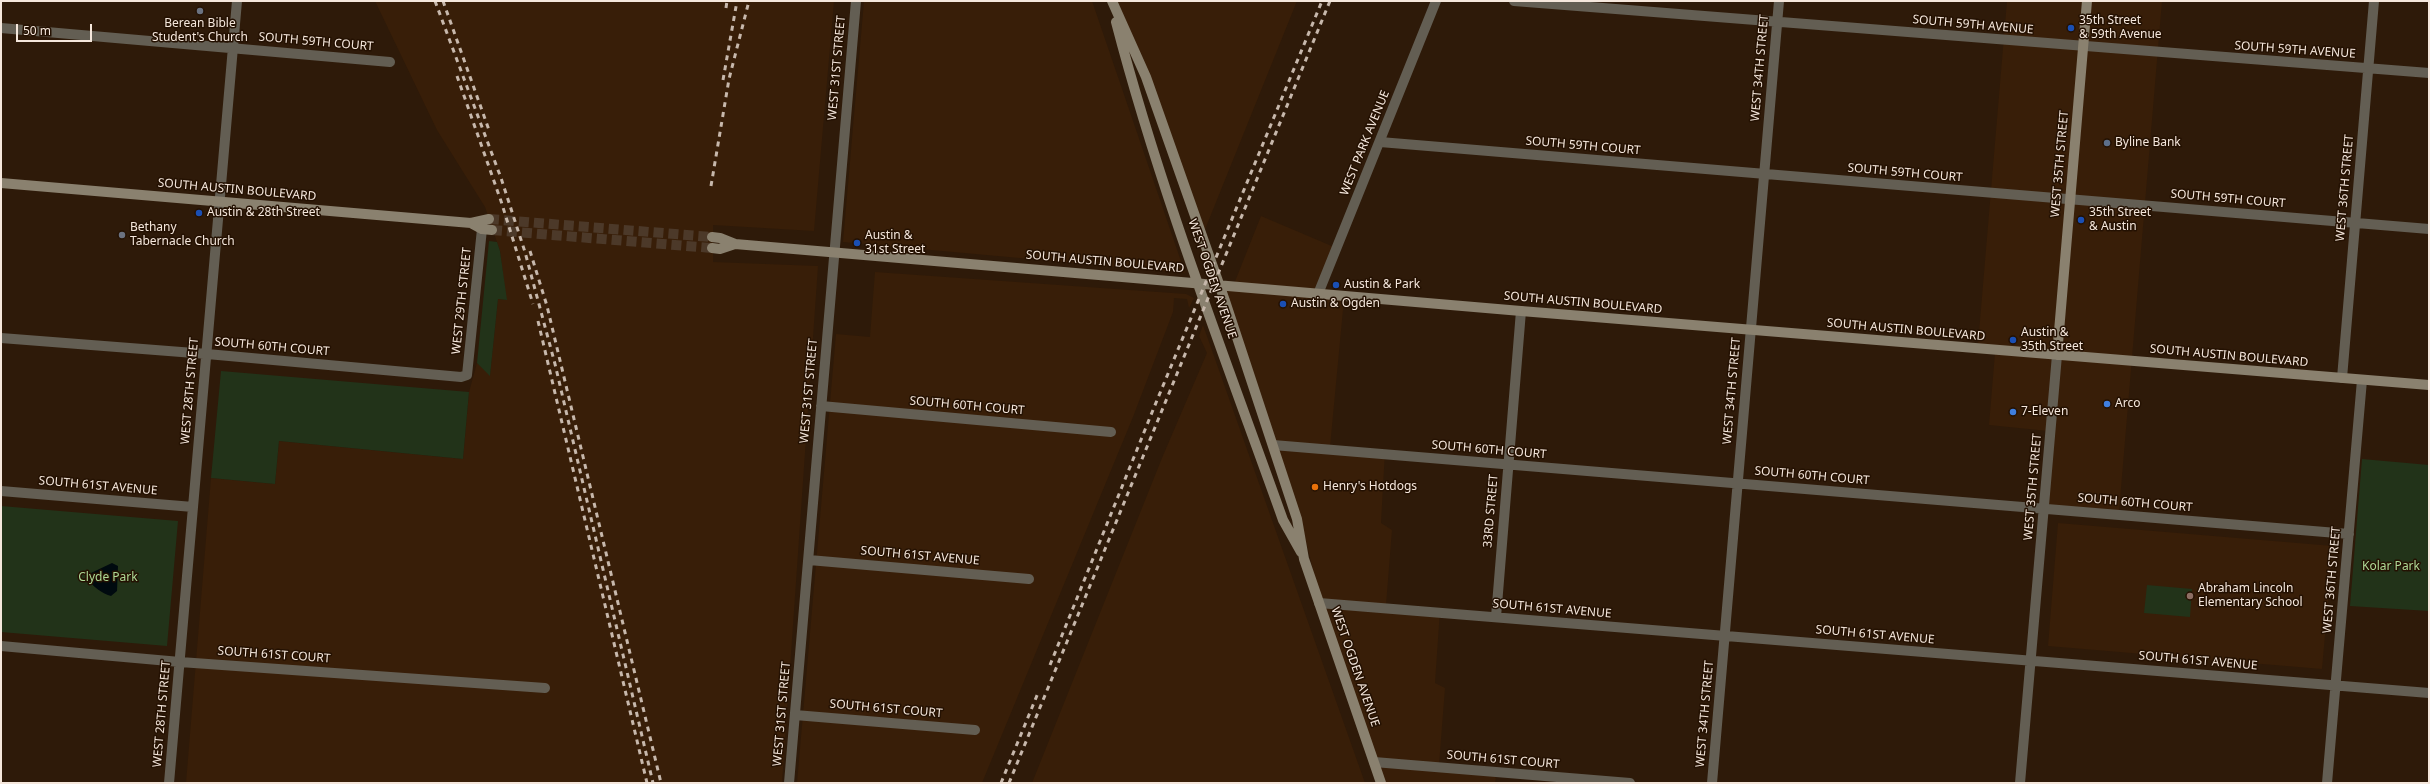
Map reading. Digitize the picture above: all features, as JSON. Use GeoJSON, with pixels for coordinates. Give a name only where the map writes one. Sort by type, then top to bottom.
{"type":"FeatureCollection","features":[{"type":"Feature","properties":{"kind":"street","name":"WEST 28TH STREET"},"geometry":{"type":"LineString","coordinates":[[169,783],[237,1]]}},
{"type":"Feature","properties":{"kind":"street","name":"WEST 31ST STREET"},"geometry":{"type":"LineString","coordinates":[[789,783],[809,560],[833,252],[856,1]]}},
{"type":"Feature","properties":{"kind":"street","name":"WEST OGDEN AVENUE"},"geometry":{"type":"LineString","coordinates":[[1111,1],[1133,87],[1199,283],[1283,520],[1304,559]]}},
{"type":"Feature","properties":{"kind":"street","name":"WEST OGDEN AVENUE"},"geometry":{"type":"LineString","coordinates":[[1111,1],[1146,78],[1219,285],[1297,519],[1304,559],[1381,783]]}},
{"type":"Feature","properties":{"kind":"street","name":"WEST PARK AVENUE"},"geometry":{"type":"LineString","coordinates":[[1318,294],[1436,1]]}},
{"type":"Feature","properties":{"kind":"street","name":"SOUTH 59TH AVENUE"},"geometry":{"type":"LineString","coordinates":[[1514,1],[2083,47],[2429,73]]}},
{"type":"Feature","properties":{"kind":"street","name":"WEST 34TH STREET"},"geometry":{"type":"LineString","coordinates":[[1712,783],[1779,1]]}},
{"type":"Feature","properties":{"kind":"street","name":"WEST 35TH STREET"},"geometry":{"type":"LineString","coordinates":[[2020,783],[2087,1]]}},
{"type":"Feature","properties":{"kind":"street","name":"WEST 36TH STREET"},"geometry":{"type":"LineString","coordinates":[[2342,378],[2374,1]]}},
{"type":"Feature","properties":{"kind":"street","name":"SOUTH 59TH COURT"},"geometry":{"type":"LineString","coordinates":[[1,28],[390,62]]}},
{"type":"Feature","properties":{"kind":"street","name":"SOUTH 59TH COURT"},"geometry":{"type":"LineString","coordinates":[[1380,142],[2429,229]]}},
{"type":"Feature","properties":{"kind":"street","name":"SOUTH AUSTIN BOULEVARD"},"geometry":{"type":"LineString","coordinates":[[1,183],[471,223],[489,219]]}},
{"type":"Feature","properties":{"kind":"street","name":"SOUTH AUSTIN BOULEVARD"},"geometry":{"type":"LineString","coordinates":[[471,223],[487,230]]}},
{"type":"Feature","properties":{"kind":"street","name":"WEST 29TH STREET"},"geometry":{"type":"LineString","coordinates":[[467,375],[487,230]]}},
{"type":"Feature","properties":{"kind":"street","name":"SOUTH AUSTIN BOULEVARD"},"geometry":{"type":"LineString","coordinates":[[712,237],[720,238],[735,244],[1521,312],[2429,385]]}},
{"type":"Feature","properties":{"kind":"street","name":"SOUTH AUSTIN BOULEVARD"},"geometry":{"type":"LineString","coordinates":[[712,248],[720,249],[735,244]]}},
{"type":"Feature","properties":{"kind":"street","name":"33RD STREET"},"geometry":{"type":"LineString","coordinates":[[1496,617],[1521,312]]}},
{"type":"Feature","properties":{"kind":"street","name":"SOUTH 60TH COURT"},"geometry":{"type":"LineString","coordinates":[[1,338],[207,354],[456,377],[467,375]]}},
{"type":"Feature","properties":{"kind":"street","name":"WEST 36TH STREET"},"geometry":{"type":"LineString","coordinates":[[2327,783],[2362,380]]}},
{"type":"Feature","properties":{"kind":"street","name":"SOUTH 60TH COURT"},"geometry":{"type":"LineString","coordinates":[[821,406],[1111,432]]}},
{"type":"Feature","properties":{"kind":"street","name":"SOUTH 60TH COURT"},"geometry":{"type":"LineString","coordinates":[[1273,445],[2349,534]]}},
{"type":"Feature","properties":{"kind":"street","name":"SOUTH 61ST AVENUE"},"geometry":{"type":"LineString","coordinates":[[1,491],[194,507]]}},
{"type":"Feature","properties":{"kind":"street","name":"SOUTH 61ST AVENUE"},"geometry":{"type":"LineString","coordinates":[[809,560],[1029,579]]}},
{"type":"Feature","properties":{"kind":"street","name":"SOUTH 61ST AVENUE"},"geometry":{"type":"LineString","coordinates":[[1319,603],[2429,693]]}},
{"type":"Feature","properties":{"kind":"street","name":"SOUTH 61ST COURT"},"geometry":{"type":"LineString","coordinates":[[1,646],[180,662],[545,688]]}},
{"type":"Feature","properties":{"kind":"street","name":"SOUTH 61ST COURT"},"geometry":{"type":"LineString","coordinates":[[795,715],[975,730]]}},
{"type":"Feature","properties":{"kind":"street","name":"SOUTH 61ST COURT"},"geometry":{"type":"LineString","coordinates":[[1374,762],[1630,783]]}},
{"type":"Feature","properties":{"kind":"shaded area"},"geometry":{"type":"Polygon","coordinates":[[[375,1],[834,1],[814,231],[713,225],[713,262],[818,266],[782,783],[186,783],[211,478],[275,484],[279,441],[463,459],[469,392],[477,363],[490,375],[498,299],[506,300],[500,251],[485,207],[437,130],[375,1]]]}},
{"type":"Feature","properties":{"kind":"shaded area"},"geometry":{"type":"Polygon","coordinates":[[[864,1],[1092,1],[1185,273],[843,242],[864,1]]]}},
{"type":"Feature","properties":{"kind":"shaded area"},"geometry":{"type":"Polygon","coordinates":[[[1113,1],[1297,1],[1204,232],[1113,1]]]}},
{"type":"Feature","properties":{"kind":"shaded area"},"geometry":{"type":"Polygon","coordinates":[[[2007,1],[2162,1],[2119,512],[2042,505],[2048,431],[1989,425],[1995,353],[1978,344],[2007,1]]]}},
{"type":"Feature","properties":{"kind":"shaded area"},"geometry":{"type":"Polygon","coordinates":[[[1261,216],[1334,247],[1316,291],[1234,284],[1261,216]]]}},
{"type":"Feature","properties":{"kind":"shaded area"},"geometry":{"type":"Polygon","coordinates":[[[875,272],[1186,294],[1194,298],[1189,308],[1187,299],[1174,298],[1173,312],[1133,417],[982,783],[797,783],[836,334],[870,337],[875,272]]]}},
{"type":"Feature","properties":{"kind":"shaded area"},"geometry":{"type":"Polygon","coordinates":[[[1223,288],[1344,299],[1330,447],[1385,451],[1381,523],[1392,530],[1386,605],[1440,610],[1435,683],[1445,688],[1439,765],[1497,769],[1495,783],[1384,783],[1320,598],[1300,517],[1223,288]]]}},
{"type":"Feature","properties":{"kind":"shaded area"},"geometry":{"type":"Polygon","coordinates":[[[1203,325],[1365,783],[1032,783],[1162,458],[1207,353],[1199,336],[1203,325]]]}},
{"type":"Feature","properties":{"kind":"shaded area","name":"Abraham Lincoln Elementary School"},"geometry":{"type":"Polygon","coordinates":[[[2058,523],[2333,546],[2322,669],[2048,646],[2058,523]]]}},
{"type":"Feature","properties":{"kind":"shaded area"},"geometry":{"type":"Polygon","coordinates":[[[112,563],[118,566],[117,591],[111,596],[98,589],[88,578],[91,573],[112,563]]]}},
{"type":"Feature","properties":{"kind":"green space"},"geometry":{"type":"Polygon","coordinates":[[[489,241],[497,242],[500,251],[507,300],[498,299],[490,376],[477,363],[489,241]]]}},
{"type":"Feature","properties":{"kind":"green space"},"geometry":{"type":"Polygon","coordinates":[[[221,371],[469,392],[463,459],[279,441],[275,484],[211,478],[221,371]]]}},
{"type":"Feature","properties":{"kind":"green space","name":"Kolar Park"},"geometry":{"type":"Polygon","coordinates":[[[2362,459],[2429,465],[2429,611],[2350,606],[2362,459]]]}},
{"type":"Feature","properties":{"kind":"green space","name":"Clyde Park"},"geometry":{"type":"Polygon","coordinates":[[[1,506],[178,521],[167,646],[1,632],[1,506]]]}},
{"type":"Feature","properties":{"kind":"green space"},"geometry":{"type":"Polygon","coordinates":[[[2147,585],[2192,589],[2190,617],[2144,613],[2147,585]]]}},
{"type":"Feature","properties":{"kind":"tunnel"},"geometry":{"type":"LineString","coordinates":[[489,219],[712,237]]}},
{"type":"Feature","properties":{"kind":"tunnel"},"geometry":{"type":"LineString","coordinates":[[492,230],[712,248]]}},
{"type":"Feature","properties":{"kind":"railway"},"geometry":{"type":"LineString","coordinates":[[435,1],[501,178],[525,252],[555,364],[653,783]]}},
{"type":"Feature","properties":{"kind":"railway"},"geometry":{"type":"LineString","coordinates":[[443,1],[489,130]]}},
{"type":"Feature","properties":{"kind":"railway"},"geometry":{"type":"LineString","coordinates":[[726,8],[727,1]]}},
{"type":"Feature","properties":{"kind":"railway"},"geometry":{"type":"LineString","coordinates":[[723,80],[737,1]]}},
{"type":"Feature","properties":{"kind":"railway"},"geometry":{"type":"LineString","coordinates":[[711,186],[729,79],[749,1]]}},
{"type":"Feature","properties":{"kind":"railway"},"geometry":{"type":"LineString","coordinates":[[1050,665],[1153,410],[1322,1]]}},
{"type":"Feature","properties":{"kind":"railway"},"geometry":{"type":"LineString","coordinates":[[1009,783],[1330,1]]}},
{"type":"Feature","properties":{"kind":"railway"},"geometry":{"type":"LineString","coordinates":[[457,76],[501,201],[533,304]]}},
{"type":"Feature","properties":{"kind":"railway"},"geometry":{"type":"LineString","coordinates":[[530,251],[547,306],[661,783]]}},
{"type":"Feature","properties":{"kind":"railway"},"geometry":{"type":"LineString","coordinates":[[538,321],[647,783]]}},
{"type":"Feature","properties":{"kind":"railway"},"geometry":{"type":"LineString","coordinates":[[1001,783],[1038,693]]}},
{"type":"Feature","properties":{"kind":"place","name":"Berean Bible Student's Church"},"geometry":{"type":"Point","coordinates":[200,11]}},
{"type":"Feature","properties":{"kind":"place","name":"35th Street & 59th Avenue"},"geometry":{"type":"Point","coordinates":[2071,28]}},
{"type":"Feature","properties":{"kind":"place","name":"Byline Bank"},"geometry":{"type":"Point","coordinates":[2107,143]}},
{"type":"Feature","properties":{"kind":"place","name":"Austin & 28th Street"},"geometry":{"type":"Point","coordinates":[199,213]}},
{"type":"Feature","properties":{"kind":"place","name":"35th Street & Austin"},"geometry":{"type":"Point","coordinates":[2081,220]}},
{"type":"Feature","properties":{"kind":"place","name":"Bethany Tabernacle Church"},"geometry":{"type":"Point","coordinates":[122,235]}},
{"type":"Feature","properties":{"kind":"place","name":"Austin & 31st Street"},"geometry":{"type":"Point","coordinates":[857,243]}},
{"type":"Feature","properties":{"kind":"place","name":"Austin & Park"},"geometry":{"type":"Point","coordinates":[1336,285]}},
{"type":"Feature","properties":{"kind":"place","name":"Austin & Ogden"},"geometry":{"type":"Point","coordinates":[1283,304]}},
{"type":"Feature","properties":{"kind":"place","name":"Austin & 35th Street"},"geometry":{"type":"Point","coordinates":[2013,340]}},
{"type":"Feature","properties":{"kind":"place","name":"Arco"},"geometry":{"type":"Point","coordinates":[2107,404]}},
{"type":"Feature","properties":{"kind":"place","name":"7-Eleven"},"geometry":{"type":"Point","coordinates":[2013,412]}},
{"type":"Feature","properties":{"kind":"place","name":"Henry's Hotdogs"},"geometry":{"type":"Point","coordinates":[1315,487]}},
{"type":"Feature","properties":{"kind":"place","name":"Abraham Lincoln Elementary School"},"geometry":{"type":"Point","coordinates":[2190,596]}}]}
